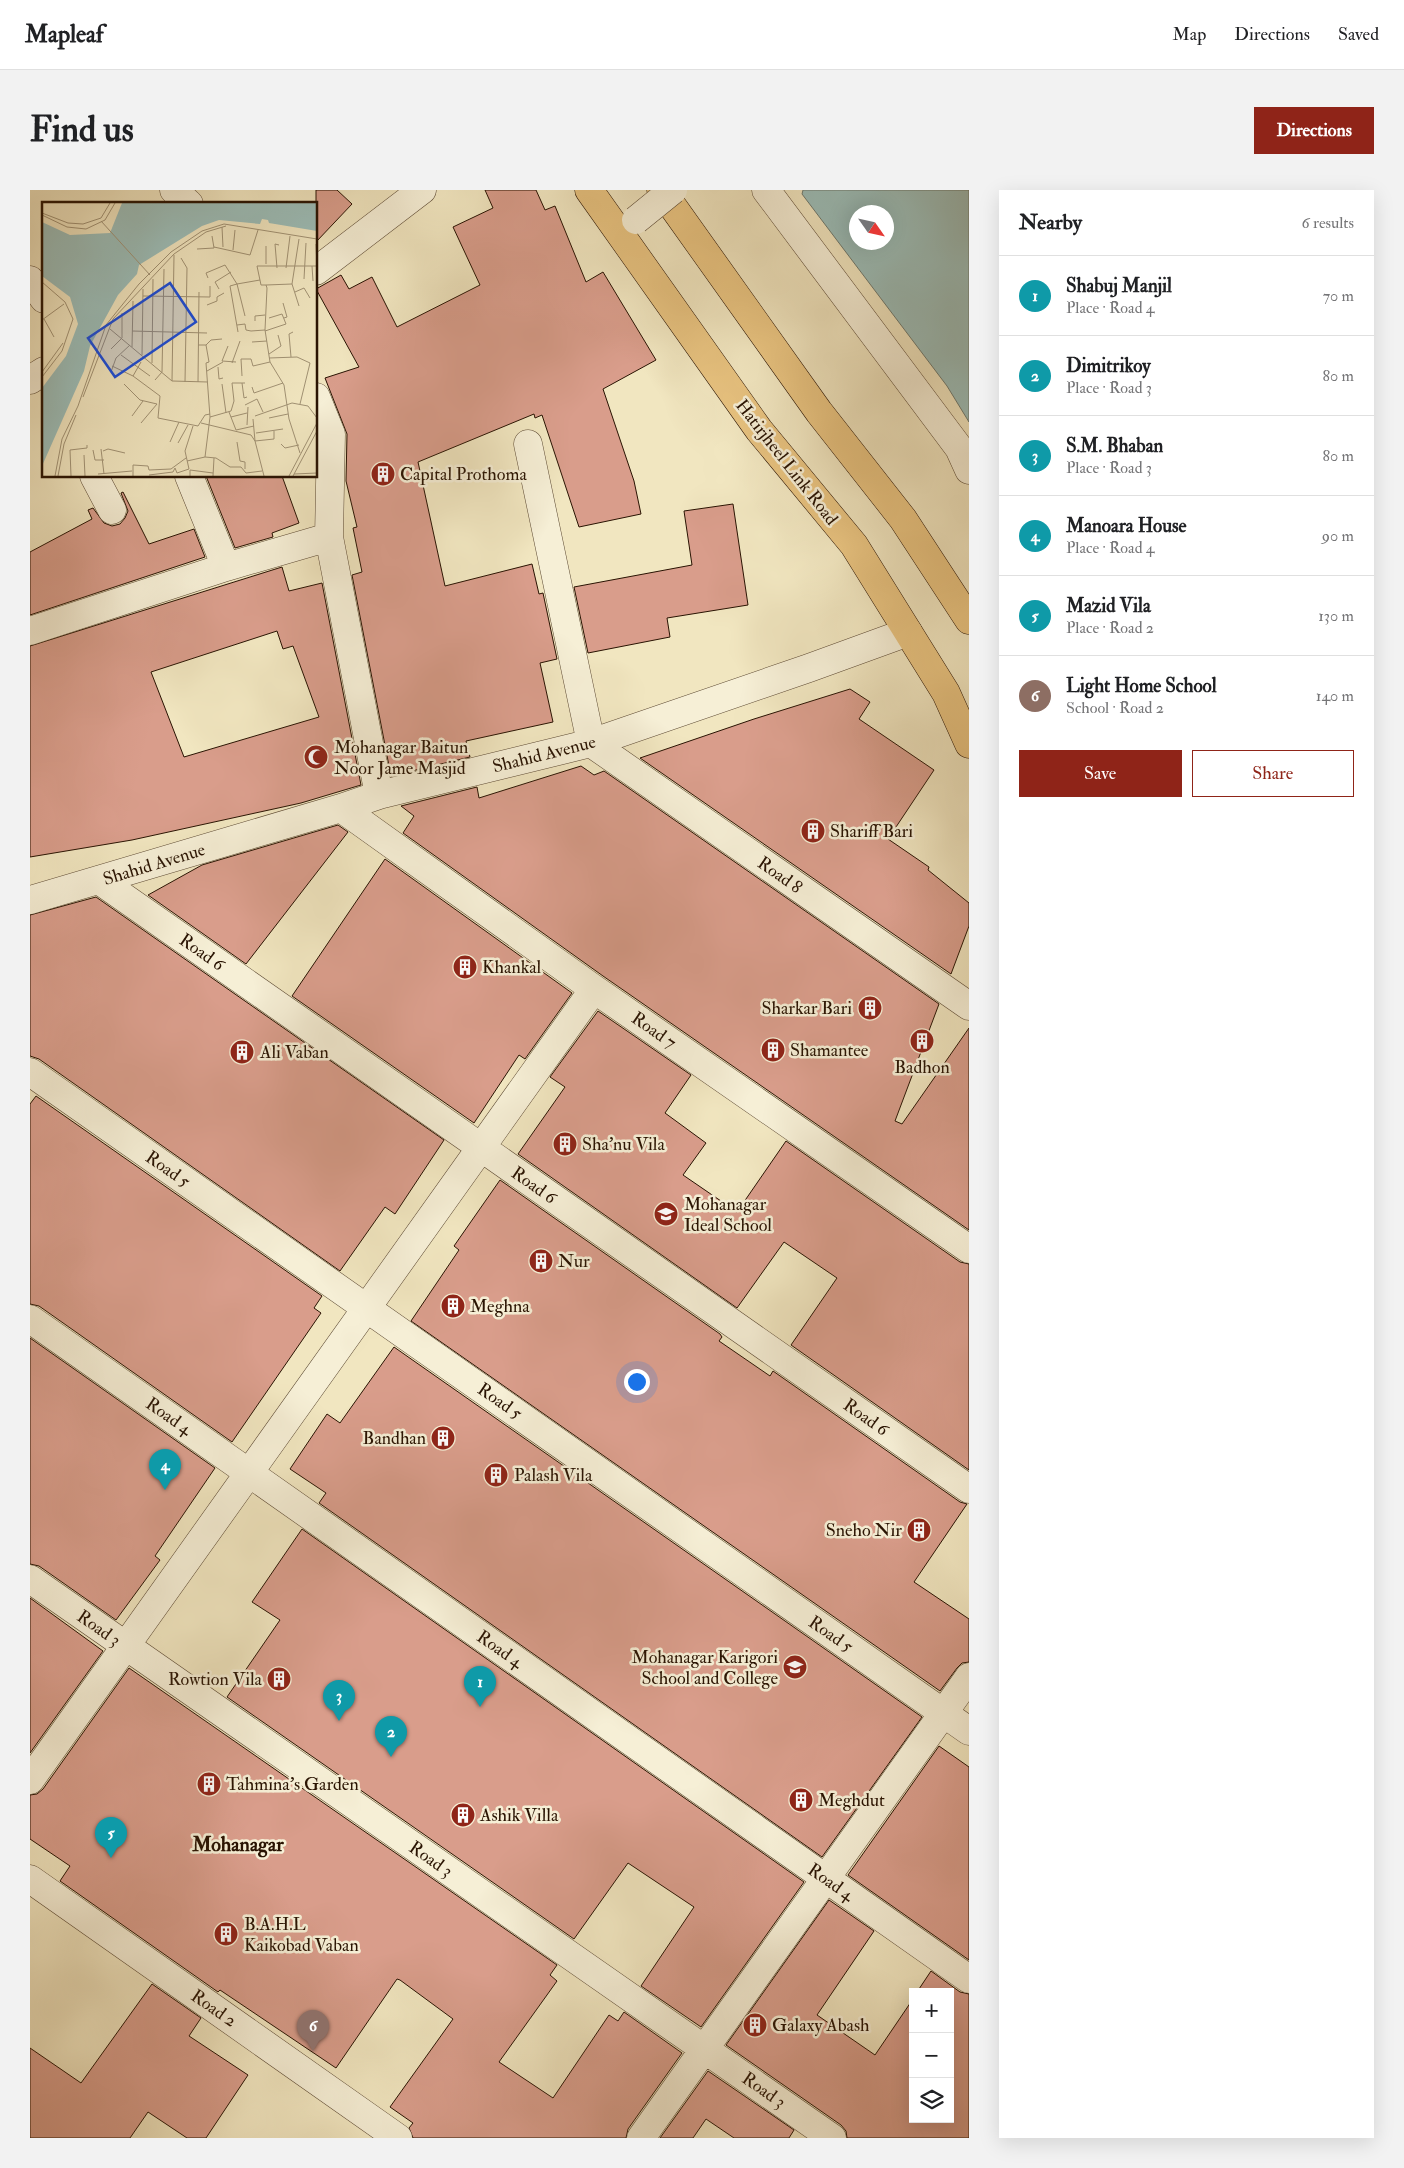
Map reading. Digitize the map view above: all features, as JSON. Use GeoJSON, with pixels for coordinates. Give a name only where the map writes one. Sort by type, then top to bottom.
{"type":"FeatureCollection","features":[{"type":"Feature","properties":{"kind":"main road","name":"Hatirjheel Link Road"},"geometry":{"type":"LineString","coordinates":[[589,190],[760,430],[854,545],[946,693],[969,744]]}},
{"type":"Feature","properties":{"kind":"main road"},"geometry":{"type":"LineString","coordinates":[[661,190],[819,412],[904,519],[969,620]]}},
{"type":"Feature","properties":{"kind":"street"},"geometry":{"type":"LineString","coordinates":[[174,190],[187,202]]}},
{"type":"Feature","properties":{"kind":"street"},"geometry":{"type":"LineString","coordinates":[[318,269],[422,190]]}},
{"type":"Feature","properties":{"kind":"street"},"geometry":{"type":"LineString","coordinates":[[636,220],[673,190]]}},
{"type":"Feature","properties":{"kind":"street"},"geometry":{"type":"LineString","coordinates":[[766,190],[959,448],[969,470]]}},
{"type":"Feature","properties":{"kind":"street"},"geometry":{"type":"LineString","coordinates":[[30,280],[42,296]]}},
{"type":"Feature","properties":{"kind":"street"},"geometry":{"type":"LineString","coordinates":[[318,402],[331,434],[329,537],[379,795]]}},
{"type":"Feature","properties":{"kind":"street"},"geometry":{"type":"LineString","coordinates":[[528,444],[591,743]]}},
{"type":"Feature","properties":{"kind":"street"},"geometry":{"type":"LineString","coordinates":[[95,478],[112,510]]}},
{"type":"Feature","properties":{"kind":"street"},"geometry":{"type":"LineString","coordinates":[[190,478],[226,568]]}},
{"type":"Feature","properties":{"kind":"street"},"geometry":{"type":"LineString","coordinates":[[30,631],[329,537]]}},
{"type":"Feature","properties":{"kind":"street","name":"Shahid Avenue"},"geometry":{"type":"LineString","coordinates":[[30,900],[341,808],[379,795],[591,743],[908,632]]}},
{"type":"Feature","properties":{"kind":"street","name":"Road 8"},"geometry":{"type":"LineString","coordinates":[[591,743],[969,1006]]}},
{"type":"Feature","properties":{"kind":"street","name":"Road 7"},"geometry":{"type":"LineString","coordinates":[[341,808],[594,989],[969,1250]]}},
{"type":"Feature","properties":{"kind":"street","name":"Road 6"},"geometry":{"type":"LineString","coordinates":[[99,880],[969,1489]]}},
{"type":"Feature","properties":{"kind":"street"},"geometry":{"type":"LineString","coordinates":[[30,1780],[594,989]]}},
{"type":"Feature","properties":{"kind":"street","name":"Road 5"},"geometry":{"type":"LineString","coordinates":[[30,1072],[969,1731]]}},
{"type":"Feature","properties":{"kind":"street","name":"Road 4"},"geometry":{"type":"LineString","coordinates":[[30,1319],[969,1979]]}},
{"type":"Feature","properties":{"kind":"street","name":"Road 3"},"geometry":{"type":"LineString","coordinates":[[30,1579],[832,2138]]}},
{"type":"Feature","properties":{"kind":"street"},"geometry":{"type":"LineString","coordinates":[[641,2138],[969,1677]]}},
{"type":"Feature","properties":{"kind":"street","name":"Road 2"},"geometry":{"type":"LineString","coordinates":[[30,1878],[398,2138]]}},
{"type":"Feature","properties":{"kind":"water"},"geometry":{"type":"Polygon","coordinates":[[[803,190],[969,190],[969,422],[947,386],[802,194],[803,190]]]}},
{"type":"Feature","properties":{"kind":"building"},"geometry":{"type":"Polygon","coordinates":[[[316,190],[337,190],[352,204],[318,240],[318,202],[316,202],[316,190]]]}},
{"type":"Feature","properties":{"kind":"building"},"geometry":{"type":"Polygon","coordinates":[[[485,190],[536,190],[545,210],[555,206],[586,282],[603,272],[656,360],[603,389],[634,481],[641,514],[579,527],[542,415],[535,418],[534,414],[418,462],[445,586],[532,564],[539,594],[543,593],[557,659],[540,663],[553,722],[466,741],[470,757],[391,776],[352,575],[362,572],[353,528],[357,527],[346,481],[347,434],[325,378],[359,367],[318,293],[318,288],[341,275],[349,289],[372,277],[397,327],[480,285],[453,227],[493,208],[485,190]]]}},
{"type":"Feature","properties":{"kind":"building"},"geometry":{"type":"Polygon","coordinates":[[[207,478],[283,478],[299,523],[272,533],[273,537],[235,548],[207,478]]]}},
{"type":"Feature","properties":{"kind":"building"},"geometry":{"type":"Polygon","coordinates":[[[123,492],[149,544],[194,529],[205,557],[30,615],[30,552],[92,519],[88,510],[93,508],[104,523],[112,526],[120,524],[128,511],[121,493],[123,492]]]}},
{"type":"Feature","properties":{"kind":"building"},"geometry":{"type":"Polygon","coordinates":[[[733,504],[748,605],[667,618],[670,637],[588,653],[574,587],[692,565],[684,511],[733,504]]]}},
{"type":"Feature","properties":{"kind":"building"},"geometry":{"type":"Polygon","coordinates":[[[282,567],[289,591],[322,583],[361,785],[301,803],[132,840],[30,857],[30,646],[282,567]],[[277,631],[151,672],[184,757],[319,717],[293,646],[283,649],[277,631]]]}},
{"type":"Feature","properties":{"kind":"building"},"geometry":{"type":"Polygon","coordinates":[[[850,689],[870,702],[859,719],[934,770],[888,839],[929,867],[928,870],[969,903],[969,926],[951,974],[640,758],[850,689]]]}},
{"type":"Feature","properties":{"kind":"building"},"geometry":{"type":"Polygon","coordinates":[[[581,766],[594,775],[604,771],[939,1004],[895,1121],[902,1124],[969,1028],[969,1230],[603,976],[403,833],[414,816],[401,806],[477,787],[479,798],[581,766]]]}},
{"type":"Feature","properties":{"kind":"building"},"geometry":{"type":"Polygon","coordinates":[[[338,825],[348,832],[246,964],[148,895],[202,865],[338,825]]]}},
{"type":"Feature","properties":{"kind":"building"},"geometry":{"type":"Polygon","coordinates":[[[385,859],[572,993],[525,1059],[519,1055],[474,1123],[292,996],[385,859]]]}},
{"type":"Feature","properties":{"kind":"building"},"geometry":{"type":"Polygon","coordinates":[[[96,897],[444,1140],[395,1214],[385,1207],[340,1271],[39,1059],[30,1056],[30,915],[96,897]]]}},
{"type":"Feature","properties":{"kind":"building"},"geometry":{"type":"Polygon","coordinates":[[[598,1011],[691,1075],[665,1113],[706,1143],[683,1175],[737,1212],[786,1141],[960,1262],[969,1264],[969,1470],[791,1345],[837,1278],[784,1242],[737,1308],[518,1154],[565,1087],[550,1077],[598,1011]]]}},
{"type":"Feature","properties":{"kind":"building"},"geometry":{"type":"Polygon","coordinates":[[[36,1096],[322,1296],[314,1308],[321,1313],[232,1442],[39,1306],[30,1304],[30,1104],[36,1096]]]}},
{"type":"Feature","properties":{"kind":"building"},"geometry":{"type":"Polygon","coordinates":[[[500,1180],[720,1334],[722,1337],[719,1341],[770,1376],[773,1371],[960,1502],[967,1504],[914,1582],[969,1619],[969,1662],[962,1663],[957,1668],[940,1691],[411,1321],[459,1250],[454,1246],[500,1180]]]}},
{"type":"Feature","properties":{"kind":"building"},"geometry":{"type":"Polygon","coordinates":[[[30,1338],[215,1468],[155,1556],[160,1560],[116,1620],[39,1566],[30,1564],[30,1338]]]}},
{"type":"Feature","properties":{"kind":"building"},"geometry":{"type":"Polygon","coordinates":[[[394,1347],[922,1717],[822,1857],[319,1503],[326,1493],[290,1469],[327,1414],[340,1423],[394,1347]]]}},
{"type":"Feature","properties":{"kind":"building"},"geometry":{"type":"Polygon","coordinates":[[[302,1529],[804,1882],[701,2027],[641,1986],[694,1907],[628,1863],[574,1939],[227,1697],[280,1620],[252,1602],[302,1529]]]}},
{"type":"Feature","properties":{"kind":"building"},"geometry":{"type":"Polygon","coordinates":[[[30,1598],[103,1651],[30,1753],[30,1598]]]}},
{"type":"Feature","properties":{"kind":"building"},"geometry":{"type":"Polygon","coordinates":[[[129,1668],[557,1965],[550,1975],[557,1981],[499,2062],[553,2098],[609,2015],[618,2021],[624,2012],[682,2053],[628,2129],[626,2138],[413,2138],[409,2128],[413,2123],[390,2107],[453,2019],[400,1980],[397,1979],[336,2068],[220,1990],[218,1992],[60,1881],[70,1866],[30,1839],[30,1795],[37,1794],[43,1789],[129,1668]]]}},
{"type":"Feature","properties":{"kind":"building"},"geometry":{"type":"Polygon","coordinates":[[[939,1746],[969,1767],[969,1960],[848,1875],[939,1746]]]}},
{"type":"Feature","properties":{"kind":"building"},"geometry":{"type":"Polygon","coordinates":[[[829,1900],[874,1931],[817,2015],[875,2055],[909,2005],[909,2123],[954,2123],[954,1988],[920,1988],[931,1971],[960,1992],[969,1994],[969,2138],[847,2138],[846,2131],[841,2125],[726,2045],[829,1900]]]}},
{"type":"Feature","properties":{"kind":"building"},"geometry":{"type":"Polygon","coordinates":[[[152,1984],[201,2018],[189,2036],[248,2075],[206,2138],[187,2138],[148,2112],[130,2138],[30,2138],[30,2048],[81,2083],[152,1984]]]}},
{"type":"Feature","properties":{"kind":"building"},"geometry":{"type":"Polygon","coordinates":[[[708,2071],[794,2130],[789,2138],[734,2138],[706,2119],[693,2138],[660,2138],[708,2071]]]}},
{"type":"Feature","properties":{"kind":"place","name":"Capital Prothoma"},"geometry":{"type":"Point","coordinates":[383,474]}},
{"type":"Feature","properties":{"kind":"place","name":"Mohanagar Baitun Noor Jame Masjid"},"geometry":{"type":"Point","coordinates":[316,757]}},
{"type":"Feature","properties":{"kind":"place","name":"Shariff Bari"},"geometry":{"type":"Point","coordinates":[813,831]}},
{"type":"Feature","properties":{"kind":"place","name":"Khankal"},"geometry":{"type":"Point","coordinates":[465,967]}},
{"type":"Feature","properties":{"kind":"place","name":"Sharkar Bari"},"geometry":{"type":"Point","coordinates":[870,1008]}},
{"type":"Feature","properties":{"kind":"place","name":"Badhon"},"geometry":{"type":"Point","coordinates":[922,1041]}},
{"type":"Feature","properties":{"kind":"place","name":"Shamantee"},"geometry":{"type":"Point","coordinates":[773,1050]}},
{"type":"Feature","properties":{"kind":"place","name":"Ali Vaban"},"geometry":{"type":"Point","coordinates":[242,1052]}},
{"type":"Feature","properties":{"kind":"place","name":"Sha'nu Vila"},"geometry":{"type":"Point","coordinates":[565,1144]}},
{"type":"Feature","properties":{"kind":"place","name":"Mohanagar Ideal School"},"geometry":{"type":"Point","coordinates":[666,1214]}},
{"type":"Feature","properties":{"kind":"place","name":"Nur"},"geometry":{"type":"Point","coordinates":[541,1261]}},
{"type":"Feature","properties":{"kind":"place","name":"Meghna"},"geometry":{"type":"Point","coordinates":[453,1306]}},
{"type":"Feature","properties":{"kind":"place","name":"Bandhan"},"geometry":{"type":"Point","coordinates":[443,1438]}},
{"type":"Feature","properties":{"kind":"place","name":"Palash Vila"},"geometry":{"type":"Point","coordinates":[496,1475]}},
{"type":"Feature","properties":{"kind":"place","name":"Manoara House"},"geometry":{"type":"Point","coordinates":[165,1490]}},
{"type":"Feature","properties":{"kind":"place","name":"Sneho Nir"},"geometry":{"type":"Point","coordinates":[919,1530]}},
{"type":"Feature","properties":{"kind":"place","name":"Mohanagar Karigori School and College"},"geometry":{"type":"Point","coordinates":[795,1667]}},
{"type":"Feature","properties":{"kind":"place","name":"Rowtion Vila"},"geometry":{"type":"Point","coordinates":[279,1679]}},
{"type":"Feature","properties":{"kind":"place","name":"Shabuj Manjil"},"geometry":{"type":"Point","coordinates":[480,1707]}},
{"type":"Feature","properties":{"kind":"place","name":"S.M. Bhaban"},"geometry":{"type":"Point","coordinates":[339,1721]}},
{"type":"Feature","properties":{"kind":"place","name":"Dimitrikoy"},"geometry":{"type":"Point","coordinates":[391,1757]}},
{"type":"Feature","properties":{"kind":"place","name":"Tahmina's Garden"},"geometry":{"type":"Point","coordinates":[209,1784]}},
{"type":"Feature","properties":{"kind":"place","name":"Meghdut"},"geometry":{"type":"Point","coordinates":[801,1800]}},
{"type":"Feature","properties":{"kind":"place","name":"Ashik Villa"},"geometry":{"type":"Point","coordinates":[463,1815]}},
{"type":"Feature","properties":{"kind":"place","name":"Mazid Vila"},"geometry":{"type":"Point","coordinates":[111,1858]}},
{"type":"Feature","properties":{"kind":"place","name":"B.A.H.L Kaikobad Vaban"},"geometry":{"type":"Point","coordinates":[226,1934]}},
{"type":"Feature","properties":{"kind":"place","name":"Galaxy Abash"},"geometry":{"type":"Point","coordinates":[755,2025]}},
{"type":"Feature","properties":{"kind":"place","name":"Light Home School"},"geometry":{"type":"Point","coordinates":[313,2051]}},
{"type":"Feature","properties":{"kind":"district","name":"Mohanagar"},"geometry":{"type":"Point","coordinates":[238,1844]}}]}
